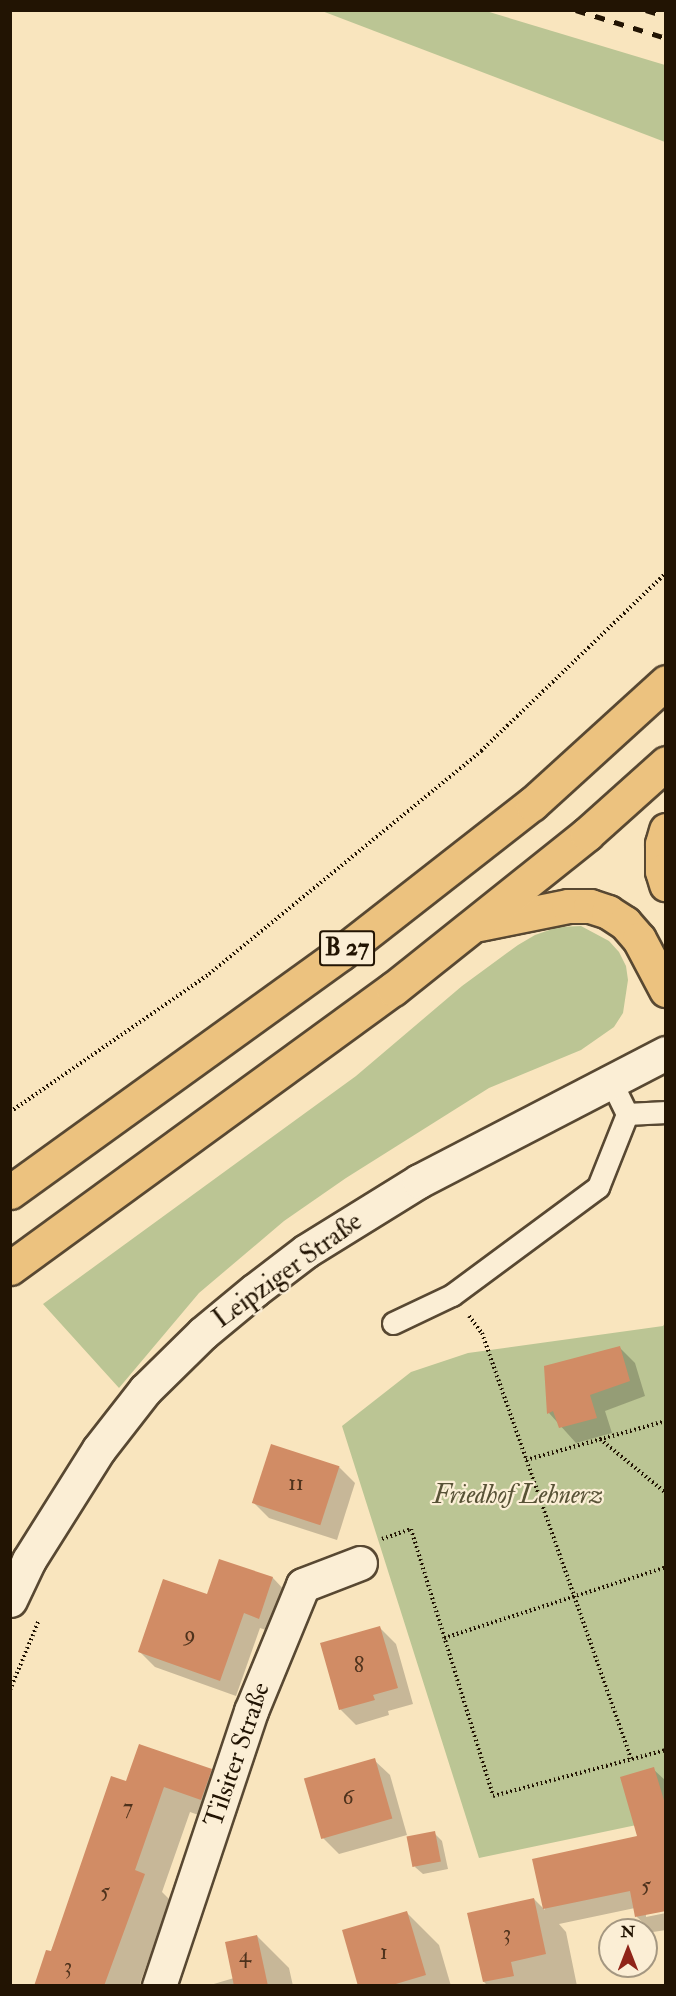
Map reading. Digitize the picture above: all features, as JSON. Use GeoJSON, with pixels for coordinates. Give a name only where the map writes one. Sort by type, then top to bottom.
{"type":"FeatureCollection","features":[{"type":"Feature","properties":{"kind":"highway","name":"B 27"},"geometry":{"type":"LineString","coordinates":[[10,1192],[340,953],[532,804],[666,682]]}},
{"type":"Feature","properties":{"kind":"highway","name":"B 27"},"geometry":{"type":"LineString","coordinates":[[10,1268],[393,988],[587,834],[666,763]]}},
{"type":"Feature","properties":{"kind":"highway"},"geometry":{"type":"LineString","coordinates":[[666,830],[662,844],[662,870],[666,884]]}},
{"type":"Feature","properties":{"kind":"highway"},"geometry":{"type":"LineString","coordinates":[[474,925],[568,906],[590,906],[608,912],[625,924],[639,939],[666,990]]}},
{"type":"Feature","properties":{"kind":"main road","name":"Leipziger Straße"},"geometry":{"type":"LineString","coordinates":[[10,1600],[29,1560],[99,1449],[145,1390],[203,1333],[306,1251],[365,1214],[458,1159],[666,1053]]}},
{"type":"Feature","properties":{"kind":"main road","name":"Tilsiter Straße"},"geometry":{"type":"LineString","coordinates":[[159,1986],[251,1711],[303,1585],[360,1563]]}},
{"type":"Feature","properties":{"kind":"lane"},"geometry":{"type":"LineString","coordinates":[[393,1323],[452,1295],[598,1187],[627,1114],[611,1081]]}},
{"type":"Feature","properties":{"kind":"lane"},"geometry":{"type":"LineString","coordinates":[[627,1114],[666,1112]]}},
{"type":"Feature","properties":{"kind":"path"},"geometry":{"type":"LineString","coordinates":[[10,1112],[208,974],[481,751],[666,573]]}},
{"type":"Feature","properties":{"kind":"path"},"geometry":{"type":"LineString","coordinates":[[452,1295],[482,1333],[631,1759]]}},
{"type":"Feature","properties":{"kind":"path"},"geometry":{"type":"LineString","coordinates":[[526,1460],[666,1421]]}},
{"type":"Feature","properties":{"kind":"path"},"geometry":{"type":"LineString","coordinates":[[600,1439],[666,1493]]}},
{"type":"Feature","properties":{"kind":"path"},"geometry":{"type":"LineString","coordinates":[[388,1537],[411,1529],[493,1796],[666,1750]]}},
{"type":"Feature","properties":{"kind":"path"},"geometry":{"type":"LineString","coordinates":[[444,1638],[666,1567]]}},
{"type":"Feature","properties":{"kind":"path"},"geometry":{"type":"LineString","coordinates":[[10,1689],[41,1616]]}},
{"type":"Feature","properties":{"kind":"green space"},"geometry":{"type":"Polygon","coordinates":[[[322,11],[486,11],[665,65],[665,142],[322,11]]]}},
{"type":"Feature","properties":{"kind":"green space"},"geometry":{"type":"Polygon","coordinates":[[[581,926],[609,941],[619,952],[626,966],[628,980],[623,1013],[614,1027],[581,1050],[489,1088],[346,1178],[284,1221],[199,1293],[119,1388],[43,1304],[356,1076],[462,986],[518,945],[535,935],[558,927],[581,926]]]}},
{"type":"Feature","properties":{"kind":"green space","name":"Friedhof Lehnerz"},"geometry":{"type":"Polygon","coordinates":[[[665,1323],[665,1819],[479,1858],[342,1426],[411,1372],[468,1353],[663,1326],[665,1323]]]}},
{"type":"Feature","properties":{"kind":"building"},"geometry":{"type":"Polygon","coordinates":[[[620,1346],[630,1381],[590,1395],[597,1418],[559,1428],[553,1411],[547,1414],[544,1366],[620,1346]]]}},
{"type":"Feature","properties":{"kind":"building"},"geometry":{"type":"Polygon","coordinates":[[[271,1444],[339,1466],[320,1525],[252,1503],[271,1444]]]}},
{"type":"Feature","properties":{"kind":"building"},"geometry":{"type":"Polygon","coordinates":[[[219,1559],[273,1577],[259,1619],[244,1613],[220,1681],[138,1652],[163,1579],[207,1594],[219,1559]]]}},
{"type":"Feature","properties":{"kind":"building"},"geometry":{"type":"Polygon","coordinates":[[[380,1626],[398,1688],[373,1695],[375,1700],[339,1710],[320,1643],[380,1626]]]}},
{"type":"Feature","properties":{"kind":"building"},"geometry":{"type":"Polygon","coordinates":[[[139,1744],[212,1769],[201,1800],[164,1787],[135,1870],[145,1874],[104,1986],[34,1986],[46,1950],[51,1951],[111,1776],[126,1781],[139,1744]]]}},
{"type":"Feature","properties":{"kind":"building"},"geometry":{"type":"Polygon","coordinates":[[[375,1758],[392,1819],[321,1839],[304,1778],[375,1758]]]}},
{"type":"Feature","properties":{"kind":"building"},"geometry":{"type":"Polygon","coordinates":[[[654,1767],[666,1807],[666,1911],[635,1917],[630,1891],[543,1909],[532,1859],[637,1836],[620,1777],[654,1767]]]}},
{"type":"Feature","properties":{"kind":"building"},"geometry":{"type":"Polygon","coordinates":[[[435,1831],[441,1861],[412,1867],[407,1837],[435,1831]]]}},
{"type":"Feature","properties":{"kind":"building"},"geometry":{"type":"Polygon","coordinates":[[[534,1898],[546,1954],[511,1962],[514,1976],[483,1982],[467,1913],[534,1898]]]}},
{"type":"Feature","properties":{"kind":"building"},"geometry":{"type":"Polygon","coordinates":[[[407,1911],[426,1975],[389,1986],[358,1986],[342,1930],[407,1911]]]}},
{"type":"Feature","properties":{"kind":"building"},"geometry":{"type":"Polygon","coordinates":[[[257,1935],[268,1986],[234,1986],[225,1942],[257,1935]]]}},
{"type":"Feature","properties":{"kind":"railway"},"geometry":{"type":"LineString","coordinates":[[576,10],[666,38]]}},
{"type":"Feature","properties":{"kind":"railway"},"geometry":{"type":"LineString","coordinates":[[646,10],[666,16]]}}]}
